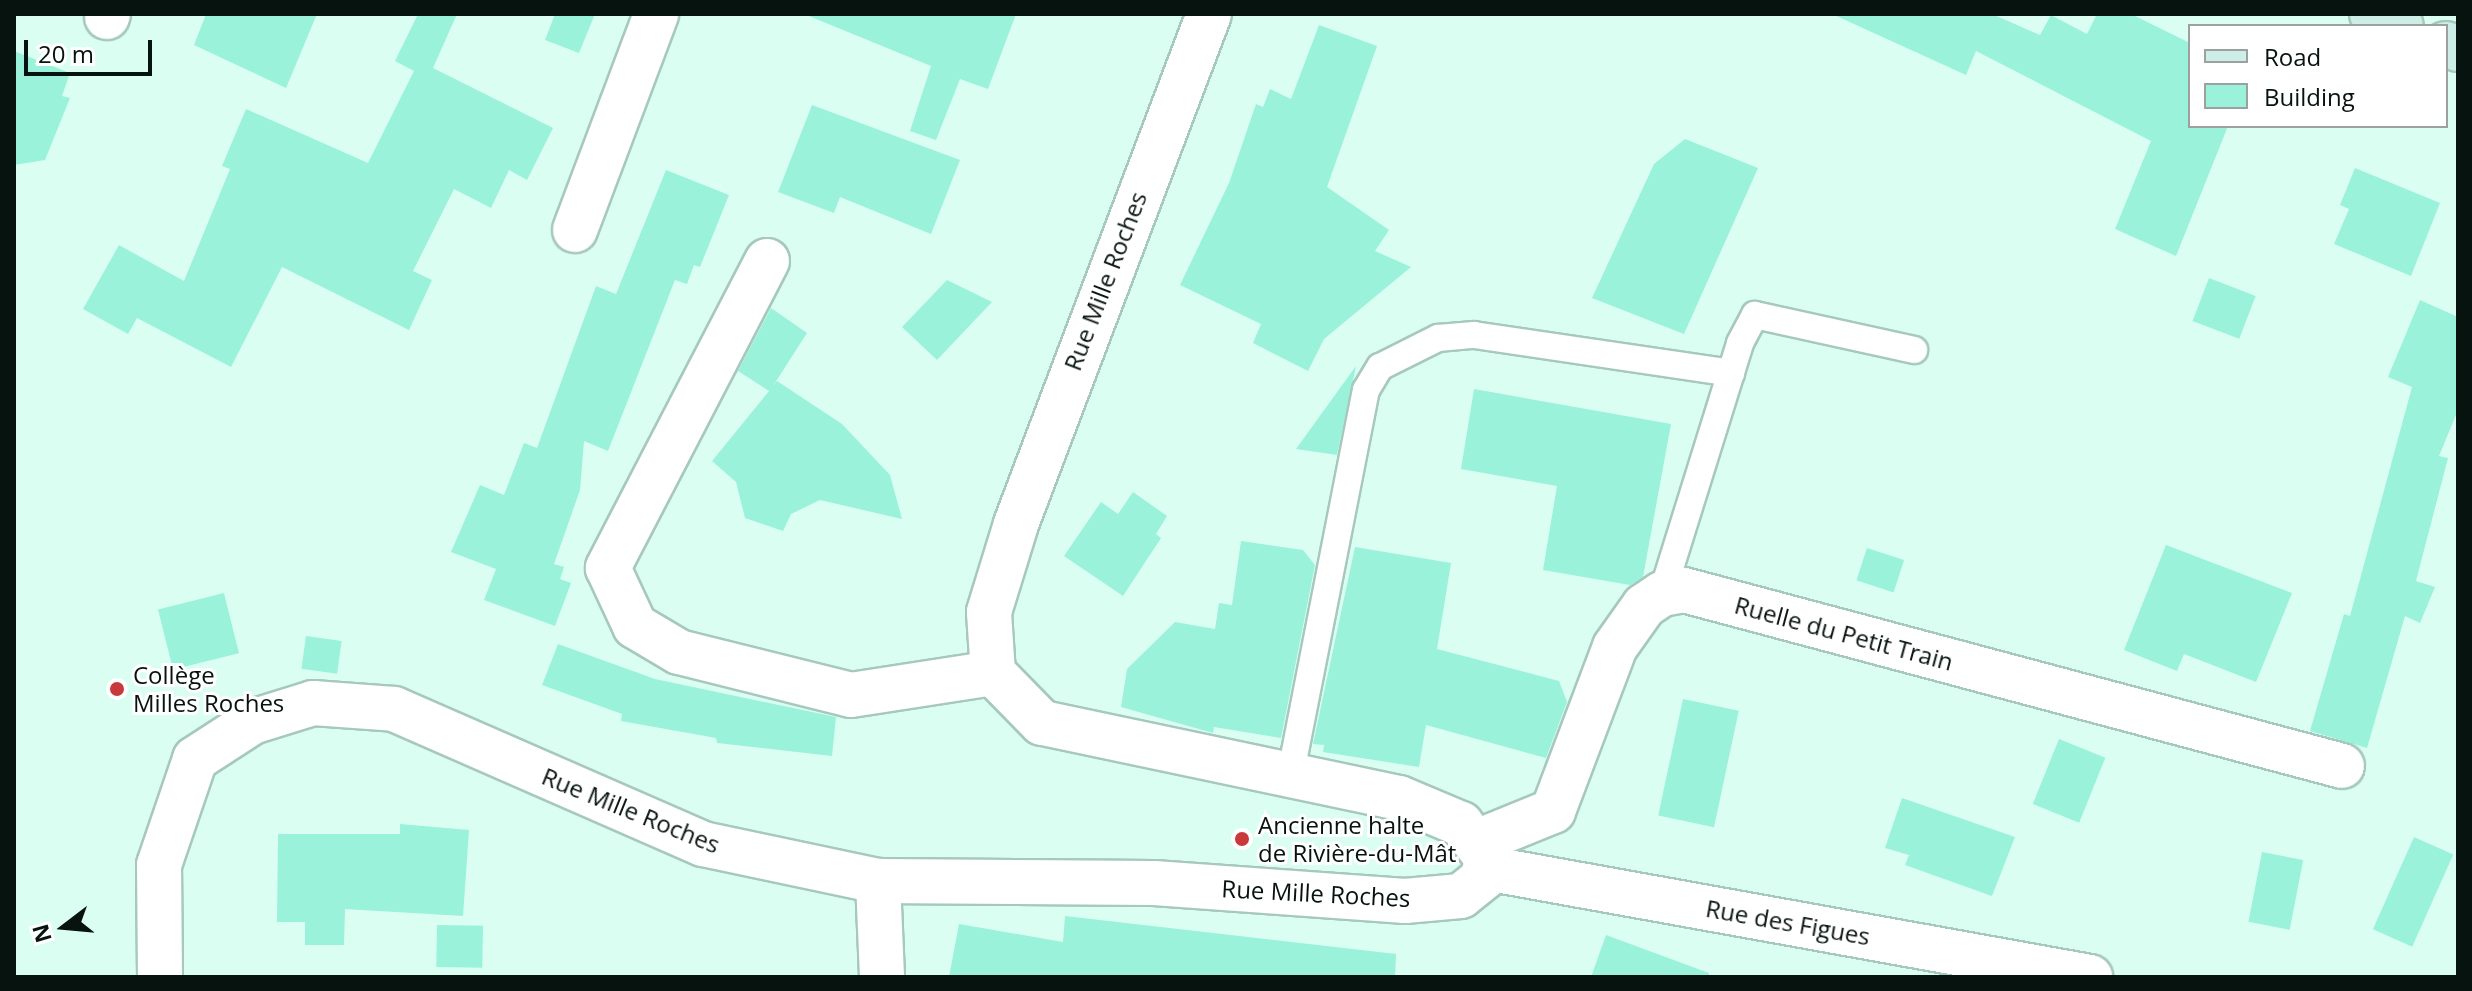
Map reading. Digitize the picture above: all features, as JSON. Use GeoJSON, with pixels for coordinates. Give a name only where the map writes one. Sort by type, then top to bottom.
{"type":"FeatureCollection","features":[{"type":"Feature","properties":{"kind":"main road"},"geometry":{"type":"LineString","coordinates":[[2372,14],[2396,24]]}},
{"type":"Feature","properties":{"kind":"street"},"geometry":{"type":"LineString","coordinates":[[575,230],[656,14]]}},
{"type":"Feature","properties":{"kind":"street","name":"Rue Mille Roches"},"geometry":{"type":"LineString","coordinates":[[993,673],[989,612],[1016,524],[1209,14]]}},
{"type":"Feature","properties":{"kind":"street"},"geometry":{"type":"LineString","coordinates":[[767,261],[608,568],[635,626],[679,652],[851,695],[993,673],[1042,723],[1399,798],[1461,824],[1482,854],[1553,811],[1615,647],[1644,606],[1662,594]]}},
{"type":"Feature","properties":{"kind":"street","name":"Ruelle du Petit Train"},"geometry":{"type":"LineString","coordinates":[[1662,594],[1684,590],[2342,766]]}},
{"type":"Feature","properties":{"kind":"street","name":"Rue Mille Roches"},"geometry":{"type":"LineString","coordinates":[[160,977],[159,865],[195,759],[252,722],[313,703],[394,709],[703,844],[878,881],[1154,883],[1405,901],[1461,896],[1483,878],[1482,854]]}},
{"type":"Feature","properties":{"kind":"street","name":"Rue des Figues"},"geometry":{"type":"LineString","coordinates":[[1482,854],[2090,977]]}},
{"type":"Feature","properties":{"kind":"street"},"geometry":{"type":"LineString","coordinates":[[878,881],[882,977]]}},
{"type":"Feature","properties":{"kind":"lane"},"geometry":{"type":"LineString","coordinates":[[1662,594],[1731,373],[1755,315],[1914,350]]}},
{"type":"Feature","properties":{"kind":"lane"},"geometry":{"type":"LineString","coordinates":[[1290,777],[1366,390],[1380,367],[1438,338],[1474,335],[1731,373]]}},
{"type":"Feature","properties":{"kind":"building"},"geometry":{"type":"Polygon","coordinates":[[[206,14],[317,14],[286,88],[194,45],[206,14]]]}},
{"type":"Feature","properties":{"kind":"building"},"geometry":{"type":"Polygon","coordinates":[[[418,14],[457,14],[433,68],[553,128],[527,180],[509,170],[491,208],[454,189],[413,271],[432,280],[409,330],[282,267],[231,367],[137,318],[128,334],[83,309],[119,245],[184,281],[230,169],[222,166],[246,109],[368,163],[414,71],[395,61],[418,14]]]}},
{"type":"Feature","properties":{"kind":"building"},"geometry":{"type":"Polygon","coordinates":[[[555,14],[595,14],[579,53],[545,40],[555,14]]]}},
{"type":"Feature","properties":{"kind":"building"},"geometry":{"type":"Polygon","coordinates":[[[804,14],[1016,14],[988,89],[960,79],[936,140],[910,131],[931,66],[804,14]]]}},
{"type":"Feature","properties":{"kind":"building"},"geometry":{"type":"Polygon","coordinates":[[[1832,14],[1992,14],[2040,35],[2051,15],[2087,34],[2097,14],[2131,14],[2188,42],[2188,128],[2227,128],[2176,256],[2115,229],[2151,141],[1976,51],[1966,75],[1832,14]]]}},
{"type":"Feature","properties":{"kind":"building"},"geometry":{"type":"Polygon","coordinates":[[[1319,25],[1377,46],[1327,187],[1389,230],[1375,251],[1411,267],[1324,339],[1308,371],[1253,343],[1261,324],[1180,285],[1229,183],[1256,104],[1263,107],[1270,89],[1291,99],[1319,25]]]}},
{"type":"Feature","properties":{"kind":"building"},"geometry":{"type":"Polygon","coordinates":[[[14,51],[70,73],[62,96],[70,98],[45,160],[14,165],[14,51]]]}},
{"type":"Feature","properties":{"kind":"building"},"geometry":{"type":"Polygon","coordinates":[[[812,105],[960,160],[931,234],[840,197],[834,213],[778,192],[812,105]]]}},
{"type":"Feature","properties":{"kind":"building"},"geometry":{"type":"Polygon","coordinates":[[[1685,139],[1758,168],[1684,334],[1592,298],[1654,164],[1685,139]]]}},
{"type":"Feature","properties":{"kind":"building"},"geometry":{"type":"Polygon","coordinates":[[[2355,168],[2440,203],[2411,276],[2334,244],[2349,209],[2340,205],[2355,168]]]}},
{"type":"Feature","properties":{"kind":"building"},"geometry":{"type":"Polygon","coordinates":[[[666,170],[729,195],[700,267],[694,265],[687,284],[675,280],[608,451],[584,441],[580,490],[554,564],[564,567],[560,579],[571,583],[555,626],[484,600],[496,569],[451,552],[480,485],[504,495],[524,443],[537,448],[596,286],[616,294],[666,170]]]}},
{"type":"Feature","properties":{"kind":"building"},"geometry":{"type":"Polygon","coordinates":[[[2209,278],[2256,296],[2239,339],[2193,321],[2209,278]]]}},
{"type":"Feature","properties":{"kind":"building"},"geometry":{"type":"Polygon","coordinates":[[[947,280],[992,302],[937,360],[902,327],[947,280]]]}},
{"type":"Feature","properties":{"kind":"building"},"geometry":{"type":"Polygon","coordinates":[[[2420,300],[2458,317],[2458,410],[2439,456],[2448,458],[2416,581],[2435,587],[2420,623],[2405,616],[2367,748],[2310,731],[2344,614],[2350,616],[2412,387],[2388,377],[2420,300]]]}},
{"type":"Feature","properties":{"kind":"building"},"geometry":{"type":"Polygon","coordinates":[[[771,308],[807,333],[773,386],[777,381],[842,424],[890,475],[902,519],[820,500],[791,514],[783,531],[745,518],[736,482],[712,461],[769,391],[738,371],[771,308]]]}},
{"type":"Feature","properties":{"kind":"building"},"geometry":{"type":"Polygon","coordinates":[[[1356,366],[1337,455],[1296,449],[1356,366]]]}},
{"type":"Feature","properties":{"kind":"building"},"geometry":{"type":"Polygon","coordinates":[[[1474,389],[1671,424],[1643,577],[1630,585],[1543,570],[1557,486],[1461,469],[1474,389]]]}},
{"type":"Feature","properties":{"kind":"building"},"geometry":{"type":"Polygon","coordinates":[[[1133,492],[1167,516],[1156,534],[1161,538],[1123,596],[1064,556],[1101,502],[1118,514],[1133,492]]]}},
{"type":"Feature","properties":{"kind":"building"},"geometry":{"type":"Polygon","coordinates":[[[1241,541],[1303,550],[1315,565],[1281,738],[1214,727],[1213,733],[1121,707],[1127,669],[1175,622],[1215,629],[1219,603],[1232,605],[1241,541]]]}},
{"type":"Feature","properties":{"kind":"building"},"geometry":{"type":"Polygon","coordinates":[[[2166,545],[2292,593],[2256,682],[2184,654],[2177,671],[2124,650],[2166,545]]]}},
{"type":"Feature","properties":{"kind":"building"},"geometry":{"type":"Polygon","coordinates":[[[1355,547],[1451,563],[1437,649],[1559,681],[1567,702],[1546,758],[1426,725],[1419,767],[1323,752],[1324,745],[1313,744],[1355,547]]]}},
{"type":"Feature","properties":{"kind":"building"},"geometry":{"type":"Polygon","coordinates":[[[1867,548],[1904,560],[1894,592],[1856,580],[1867,548]]]}},
{"type":"Feature","properties":{"kind":"building"},"geometry":{"type":"Polygon","coordinates":[[[224,593],[239,653],[173,670],[158,609],[224,593]]]}},
{"type":"Feature","properties":{"kind":"building"},"geometry":{"type":"Polygon","coordinates":[[[306,636],[342,641],[337,674],[301,669],[306,636]]]}},
{"type":"Feature","properties":{"kind":"building"},"geometry":{"type":"Polygon","coordinates":[[[558,644],[655,679],[836,717],[832,756],[717,743],[716,738],[621,721],[622,714],[542,685],[558,644]]]}},
{"type":"Feature","properties":{"kind":"building"},"geometry":{"type":"Polygon","coordinates":[[[1683,699],[1739,711],[1714,827],[1658,815],[1683,699]]]}},
{"type":"Feature","properties":{"kind":"building"},"geometry":{"type":"Polygon","coordinates":[[[2059,739],[2105,758],[2079,823],[2033,804],[2059,739]]]}},
{"type":"Feature","properties":{"kind":"building"},"geometry":{"type":"Polygon","coordinates":[[[1902,798],[2015,837],[1992,896],[1905,865],[1909,855],[1885,848],[1902,798]]]}},
{"type":"Feature","properties":{"kind":"building"},"geometry":{"type":"Polygon","coordinates":[[[400,824],[469,830],[463,916],[345,909],[344,945],[305,945],[305,922],[277,922],[278,834],[400,834],[400,824]]]}},
{"type":"Feature","properties":{"kind":"building"},"geometry":{"type":"Polygon","coordinates":[[[2414,837],[2453,854],[2412,947],[2373,929],[2414,837]]]}},
{"type":"Feature","properties":{"kind":"building"},"geometry":{"type":"Polygon","coordinates":[[[2262,852],[2303,860],[2290,930],[2248,922],[2262,852]]]}},
{"type":"Feature","properties":{"kind":"building"},"geometry":{"type":"Polygon","coordinates":[[[1065,916],[1396,954],[1395,977],[949,977],[959,924],[1063,942],[1065,916]]]}},
{"type":"Feature","properties":{"kind":"building"},"geometry":{"type":"Polygon","coordinates":[[[437,925],[483,926],[482,968],[436,967],[437,925]]]}},
{"type":"Feature","properties":{"kind":"building"},"geometry":{"type":"Polygon","coordinates":[[[1606,935],[1709,973],[1709,977],[1591,977],[1606,935]]]}},
{"type":"Feature","properties":{"kind":"place","name":"Collège Milles Roches"},"geometry":{"type":"Point","coordinates":[117,689]}},
{"type":"Feature","properties":{"kind":"place","name":"Ancienne halte de Rivière-du-Mât"},"geometry":{"type":"Point","coordinates":[1242,839]}}]}
